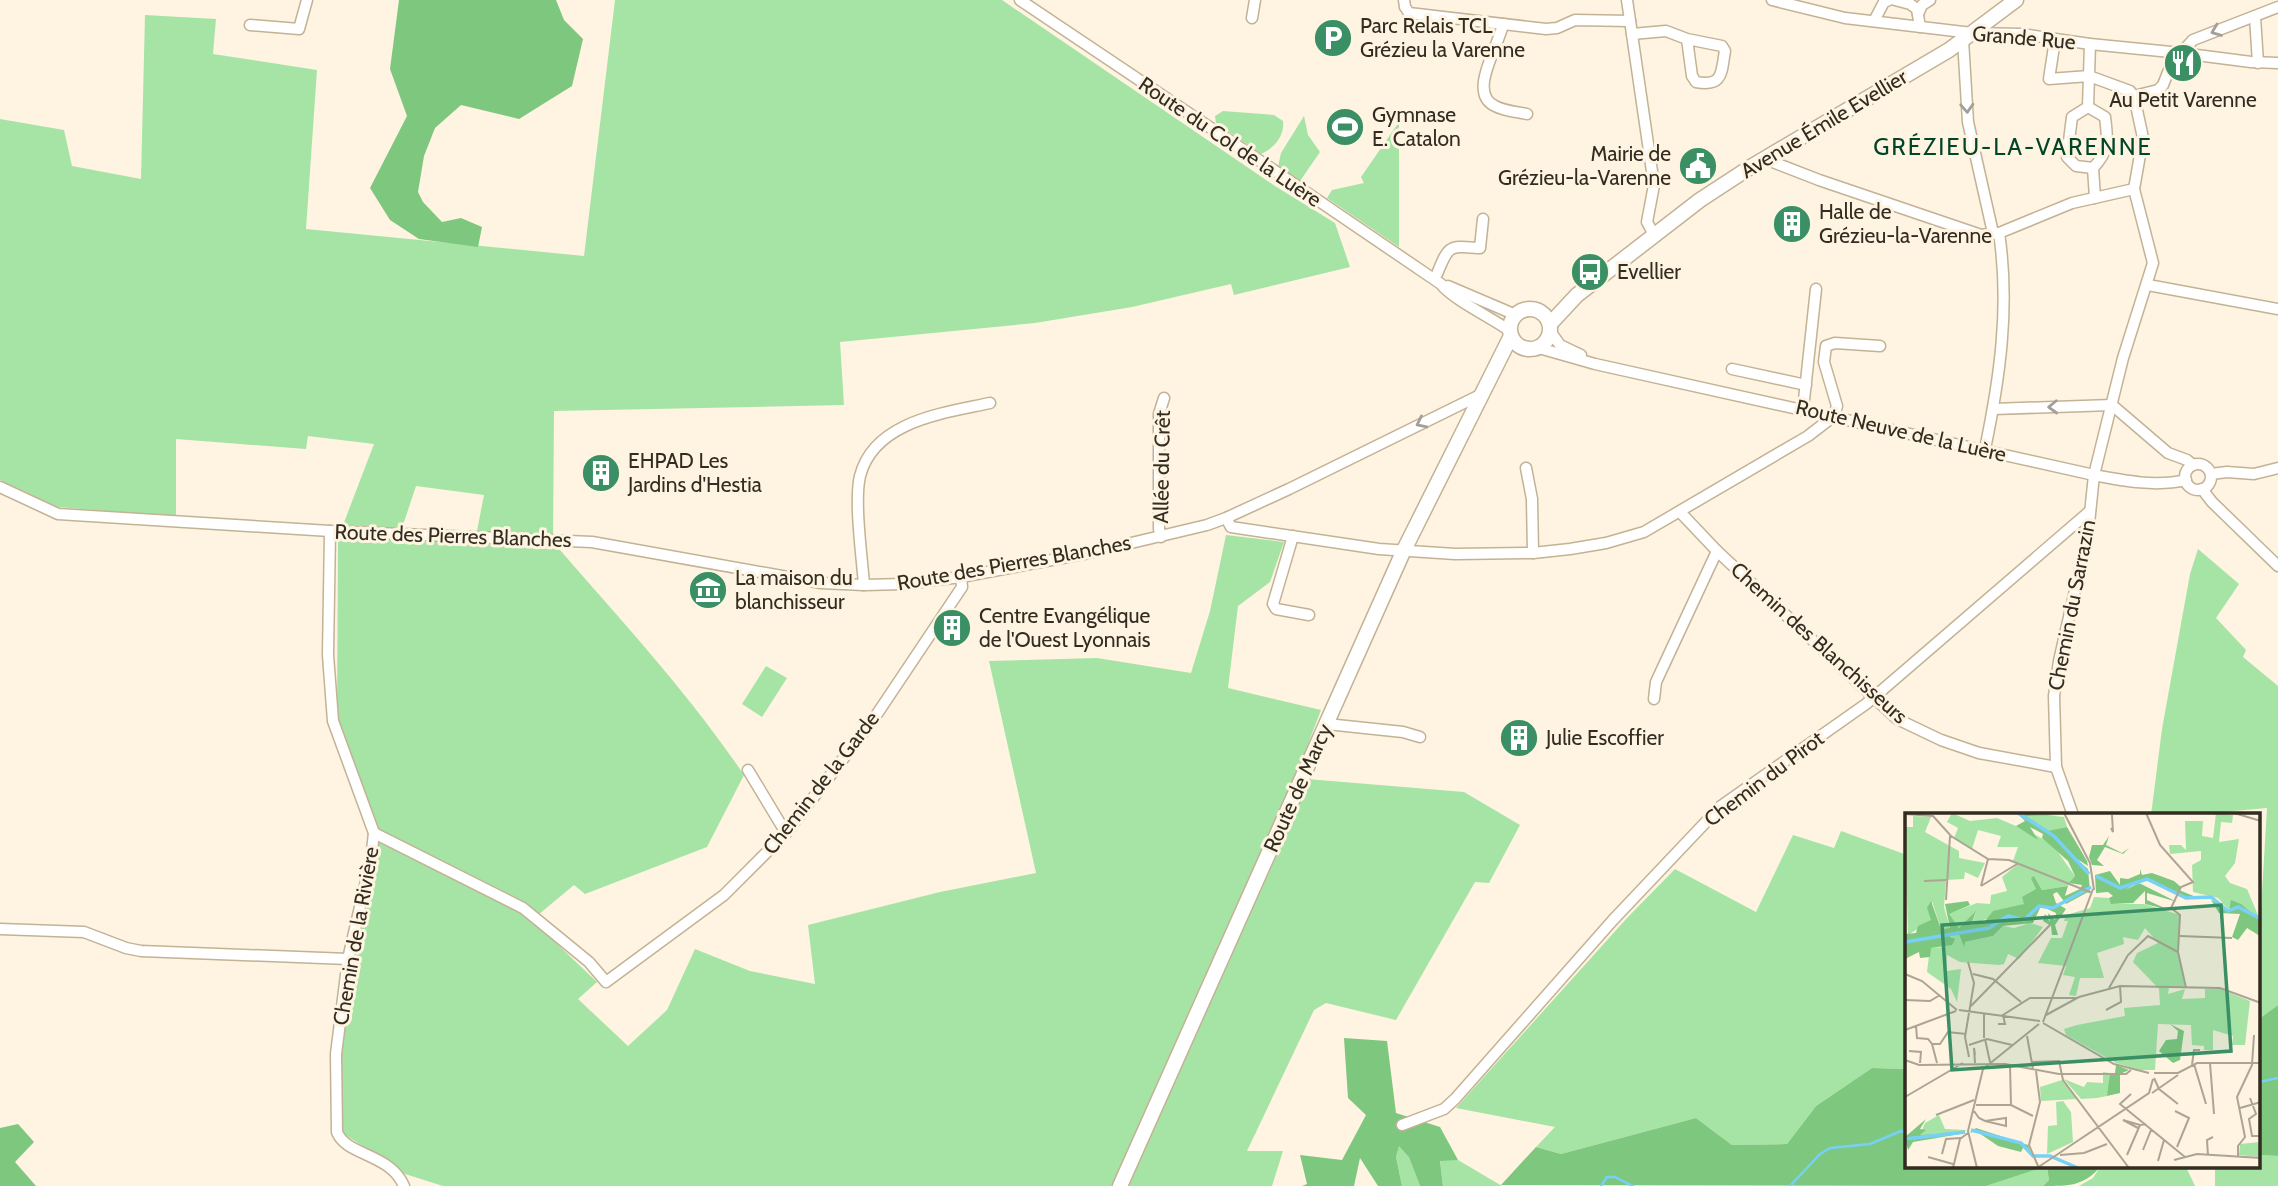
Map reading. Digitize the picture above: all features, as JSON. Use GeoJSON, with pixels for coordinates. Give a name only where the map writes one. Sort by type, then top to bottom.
{"type":"FeatureCollection","features":[{"type":"Feature","properties":{"kind":"main road","name":"Avenue Émile Evellier"},"geometry":{"type":"LineString","coordinates":[[1550,328],[1577,295],[1711,192],[2017,0]]}},
{"type":"Feature","properties":{"kind":"main road","name":"Avenue Émile Evellier"},"geometry":{"type":"LineString","coordinates":[[1540,312],[1577,295]]}},
{"type":"Feature","properties":{"kind":"main road"},"geometry":{"type":"LineString","coordinates":[[1523,310],[1540,312],[1546,317],[1550,328],[1549,338],[1533,349],[1515,342],[1510,334],[1516,315],[1523,310]]}},
{"type":"Feature","properties":{"kind":"main road","name":"Route de Marcy"},"geometry":{"type":"LineString","coordinates":[[1120,1186],[1403,552],[1510,334]]}},
{"type":"Feature","properties":{"kind":"main road","name":"Route de Marcy"},"geometry":{"type":"LineString","coordinates":[[1482,394],[1504,367],[1533,349]]}},
{"type":"Feature","properties":{"kind":"street"},"geometry":{"type":"LineString","coordinates":[[250,25],[299,29],[307,0]]}},
{"type":"Feature","properties":{"kind":"street","name":"Route du Col de la Luère"},"geometry":{"type":"LineString","coordinates":[[1020,0],[1439,279],[1516,315]]}},
{"type":"Feature","properties":{"kind":"street"},"geometry":{"type":"LineString","coordinates":[[1252,18],[1255,0]]}},
{"type":"Feature","properties":{"kind":"street"},"geometry":{"type":"LineString","coordinates":[[1404,0],[1409,13],[1546,29],[1557,28],[1575,20],[1630,21]]}},
{"type":"Feature","properties":{"kind":"street"},"geometry":{"type":"LineString","coordinates":[[1627,0],[1654,185],[1647,222],[1654,235]]}},
{"type":"Feature","properties":{"kind":"street","name":"Grande Rue"},"geometry":{"type":"LineString","coordinates":[[1772,0],[1809,4],[1846,18],[1963,35],[2022,34],[2090,44],[2278,63]]}},
{"type":"Feature","properties":{"kind":"street"},"geometry":{"type":"LineString","coordinates":[[1874,21],[1884,2],[1889,0]]}},
{"type":"Feature","properties":{"kind":"street"},"geometry":{"type":"LineString","coordinates":[[1895,0],[1917,9],[1920,27]]}},
{"type":"Feature","properties":{"kind":"street"},"geometry":{"type":"LineString","coordinates":[[1918,14],[1930,0]]}},
{"type":"Feature","properties":{"kind":"street"},"geometry":{"type":"LineString","coordinates":[[2134,96],[2158,90],[2179,52],[2193,40],[2278,7]]}},
{"type":"Feature","properties":{"kind":"street"},"geometry":{"type":"LineString","coordinates":[[2255,16],[2258,63]]}},
{"type":"Feature","properties":{"kind":"street"},"geometry":{"type":"LineString","coordinates":[[1503,24],[1483,80],[1486,101],[1496,107],[1528,114]]}},
{"type":"Feature","properties":{"kind":"street"},"geometry":{"type":"LineString","coordinates":[[1632,34],[1666,31],[1687,39],[1722,46],[1725,51],[1718,80],[1711,83],[1696,82],[1692,76],[1687,39]]}},
{"type":"Feature","properties":{"kind":"street"},"geometry":{"type":"LineString","coordinates":[[1963,35],[1968,122],[1996,233],[2005,288],[2005,319],[1985,449]]}},
{"type":"Feature","properties":{"kind":"street"},"geometry":{"type":"LineString","coordinates":[[1765,159],[1966,232],[1981,235],[1996,233],[2072,203],[2134,189],[2143,138],[2134,96],[2130,91],[2089,76],[2049,79],[2055,40]]}},
{"type":"Feature","properties":{"kind":"street"},"geometry":{"type":"LineString","coordinates":[[2088,107],[2090,44]]}},
{"type":"Feature","properties":{"kind":"street"},"geometry":{"type":"LineString","coordinates":[[2088,107],[2105,117],[2108,140],[2104,156],[2093,168],[2095,198]]}},
{"type":"Feature","properties":{"kind":"street"},"geometry":{"type":"LineString","coordinates":[[2088,107],[2072,117],[2067,157],[2076,166],[2093,168]]}},
{"type":"Feature","properties":{"kind":"street","name":"Chemin du Sarrazin"},"geometry":{"type":"LineString","coordinates":[[2072,813],[2056,767],[2056,685],[2090,511],[2094,475],[2123,358],[2148,285],[2152,263],[2134,189]]}},
{"type":"Feature","properties":{"kind":"street"},"geometry":{"type":"LineString","coordinates":[[1439,279],[1446,252],[1454,247],[1480,248],[1483,219]]}},
{"type":"Feature","properties":{"kind":"street","name":"Route du Col de la Luère"},"geometry":{"type":"LineString","coordinates":[[1439,279],[1446,292],[1491,317],[1510,334]]}},
{"type":"Feature","properties":{"kind":"street"},"geometry":{"type":"LineString","coordinates":[[2148,285],[2278,309]]}},
{"type":"Feature","properties":{"kind":"street"},"geometry":{"type":"LineString","coordinates":[[1803,409],[1816,289]]}},
{"type":"Feature","properties":{"kind":"street","name":"Route Neuve de la Luère"},"geometry":{"type":"LineString","coordinates":[[1550,328],[1560,345],[1616,368]]}},
{"type":"Feature","properties":{"kind":"street"},"geometry":{"type":"LineString","coordinates":[[1227,518],[1231,527],[1403,552],[1533,553],[1606,543],[1644,532],[1808,436],[1835,416],[1837,406],[1824,362],[1826,346],[1835,343],[1880,346]]}},
{"type":"Feature","properties":{"kind":"street","name":"Route Neuve de la Luère"},"geometry":{"type":"LineString","coordinates":[[1533,349],[2094,475],[2147,483],[2173,484],[2186,480]]}},
{"type":"Feature","properties":{"kind":"street"},"geometry":{"type":"LineString","coordinates":[[1732,369],[1806,385]]}},
{"type":"Feature","properties":{"kind":"street","name":"Route des Pierres Blanches"},"geometry":{"type":"LineString","coordinates":[[0,487],[58,514],[330,531],[592,542],[821,583],[904,584],[961,577],[1161,537],[1227,518],[1482,394]]}},
{"type":"Feature","properties":{"kind":"street","name":"Allée du Crêt"},"geometry":{"type":"LineString","coordinates":[[1161,537],[1159,414],[1164,398]]}},
{"type":"Feature","properties":{"kind":"street"},"geometry":{"type":"LineString","coordinates":[[864,585],[859,517],[860,477],[870,454],[884,439],[906,426],[939,414],[990,403]]}},
{"type":"Feature","properties":{"kind":"street"},"geometry":{"type":"LineString","coordinates":[[1993,409],[2112,405],[2168,453],[2193,465],[2203,465],[2211,474],[2210,482],[2202,489]]}},
{"type":"Feature","properties":{"kind":"street"},"geometry":{"type":"LineString","coordinates":[[2193,465],[2187,470],[2186,480],[2191,487],[2202,489],[2278,566]]}},
{"type":"Feature","properties":{"kind":"street"},"geometry":{"type":"LineString","coordinates":[[1526,468],[1532,499],[1533,553]]}},
{"type":"Feature","properties":{"kind":"street"},"geometry":{"type":"LineString","coordinates":[[2211,474],[2254,474],[2278,468]]}},
{"type":"Feature","properties":{"kind":"street","name":"Chemin du Pirot"},"geometry":{"type":"LineString","coordinates":[[1402,1125],[1444,1109],[1455,1099],[1613,920],[1721,806],[1874,697],[2090,511]]}},
{"type":"Feature","properties":{"kind":"street","name":"Chemin des Blanchisseurs"},"geometry":{"type":"LineString","coordinates":[[1680,512],[1717,551],[1897,719],[1941,740],[1979,753],[2056,767]]}},
{"type":"Feature","properties":{"kind":"street","name":"Chemin de la Rivière"},"geometry":{"type":"LineString","coordinates":[[330,531],[328,656],[332,721],[374,833],[371,859],[348,959],[335,1054],[337,1132],[344,1143],[393,1168],[404,1186]]}},
{"type":"Feature","properties":{"kind":"street"},"geometry":{"type":"LineString","coordinates":[[1293,536],[1273,604],[1276,609],[1309,615]]}},
{"type":"Feature","properties":{"kind":"street"},"geometry":{"type":"LineString","coordinates":[[1654,699],[1656,682],[1717,551]]}},
{"type":"Feature","properties":{"kind":"street","name":"Chemin de la Garde"},"geometry":{"type":"LineString","coordinates":[[374,833],[523,908],[589,962],[607,982],[724,895],[786,833],[873,720],[962,587],[961,577]]}},
{"type":"Feature","properties":{"kind":"street"},"geometry":{"type":"LineString","coordinates":[[1327,724],[1403,732],[1420,737]]}},
{"type":"Feature","properties":{"kind":"street"},"geometry":{"type":"LineString","coordinates":[[748,770],[786,833]]}},
{"type":"Feature","properties":{"kind":"street"},"geometry":{"type":"LineString","coordinates":[[0,929],[84,932],[141,951],[348,959]]}},
{"type":"Feature","properties":{"kind":"green space"},"geometry":{"type":"Polygon","coordinates":[[[399,0],[556,0],[564,20],[583,39],[572,86],[519,119],[461,105],[435,128],[424,156],[418,192],[423,202],[442,222],[461,218],[482,227],[478,247],[419,239],[390,220],[370,188],[407,116],[390,69],[399,0]]]}},
{"type":"Feature","properties":{"kind":"green space"},"geometry":{"type":"Polygon","coordinates":[[[615,0],[1002,0],[1275,186],[1335,223],[1350,267],[1234,295],[1231,284],[1132,307],[1035,323],[840,342],[844,405],[554,411],[553,542],[676,684],[744,775],[707,847],[585,894],[574,885],[532,920],[597,982],[578,999],[628,1046],[667,1010],[695,949],[750,971],[815,984],[808,925],[940,892],[1036,873],[989,661],[1097,658],[1191,673],[1210,611],[1226,535],[1284,542],[1270,582],[1238,606],[1228,688],[1321,710],[1295,778],[1464,792],[1520,825],[1489,883],[1475,882],[1396,1020],[1326,1003],[1314,1010],[1247,1151],[1283,1151],[1272,1186],[443,1186],[405,1174],[341,1132],[338,1055],[353,958],[378,834],[337,717],[338,537],[475,541],[484,495],[416,486],[402,528],[343,525],[374,444],[308,436],[306,449],[176,439],[176,517],[58,507],[0,480],[0,119],[64,130],[72,166],[141,179],[145,15],[216,19],[213,54],[317,70],[306,229],[584,256],[615,0]]]}},
{"type":"Feature","properties":{"kind":"green space"},"geometry":{"type":"Polygon","coordinates":[[[1223,111],[1274,115],[1283,121],[1280,136],[1274,145],[1261,154],[1216,123],[1215,116],[1223,111]]]}},
{"type":"Feature","properties":{"kind":"green space"},"geometry":{"type":"Polygon","coordinates":[[[1304,116],[1308,135],[1320,152],[1300,181],[1278,167],[1281,153],[1304,116]]]}},
{"type":"Feature","properties":{"kind":"green space"},"geometry":{"type":"Polygon","coordinates":[[[1399,122],[1399,247],[1327,198],[1332,190],[1364,183],[1361,177],[1399,122]]]}},
{"type":"Feature","properties":{"kind":"green space"},"geometry":{"type":"Polygon","coordinates":[[[2198,549],[2239,584],[2216,618],[2246,650],[2243,657],[2278,686],[2278,1005],[2260,1018],[2260,926],[2267,808],[2212,813],[2151,813],[2162,729],[2190,574],[2198,549]]]}},
{"type":"Feature","properties":{"kind":"green space"},"geometry":{"type":"Polygon","coordinates":[[[766,666],[787,678],[762,717],[742,704],[766,666]]]}},
{"type":"Feature","properties":{"kind":"green space"},"geometry":{"type":"Polygon","coordinates":[[[1841,831],[1905,854],[1905,1069],[1872,1068],[1816,1106],[1787,1144],[1732,1145],[1696,1118],[1561,1154],[1536,1147],[1555,1127],[1456,1108],[1627,918],[1675,869],[1756,912],[1793,835],[1834,848],[1841,831]]]}},
{"type":"Feature","properties":{"kind":"green space"},"geometry":{"type":"Polygon","coordinates":[[[2278,1005],[2278,1156],[2260,1155],[2260,1018],[2278,1005]]]}},
{"type":"Feature","properties":{"kind":"green space"},"geometry":{"type":"Polygon","coordinates":[[[1344,1038],[1387,1041],[1396,1113],[1440,1127],[1458,1160],[1440,1161],[1443,1186],[1420,1186],[1409,1157],[1399,1146],[1396,1157],[1402,1186],[1378,1186],[1360,1158],[1354,1186],[1302,1186],[1307,1184],[1300,1155],[1342,1160],[1366,1115],[1348,1098],[1344,1038]]]}},
{"type":"Feature","properties":{"kind":"green space"},"geometry":{"type":"Polygon","coordinates":[[[1872,1068],[1905,1069],[1905,1168],[2041,1168],[1986,1186],[1501,1185],[1536,1147],[1561,1154],[1696,1118],[1732,1145],[1787,1144],[1816,1106],[1872,1068]]]}},
{"type":"Feature","properties":{"kind":"green space"},"geometry":{"type":"Polygon","coordinates":[[[18,1124],[34,1142],[15,1162],[36,1186],[0,1186],[0,1128],[18,1124]]]}},
{"type":"Feature","properties":{"kind":"green space"},"geometry":{"type":"Polygon","coordinates":[[[1399,1145],[1409,1156],[1420,1186],[1402,1186],[1396,1157],[1399,1145]]]}},
{"type":"Feature","properties":{"kind":"green space"},"geometry":{"type":"Polygon","coordinates":[[[2260,1155],[2278,1156],[2278,1186],[2215,1186],[2215,1168],[2260,1168],[2260,1155]]]}},
{"type":"Feature","properties":{"kind":"green space"},"geometry":{"type":"Polygon","coordinates":[[[1440,1160],[1458,1160],[1502,1186],[1443,1186],[1440,1160]]]}},
{"type":"Feature","properties":{"kind":"green space"},"geometry":{"type":"Polygon","coordinates":[[[2047,1168],[2049,1180],[2043,1186],[1986,1186],[2047,1168]]]}},
{"type":"Feature","properties":{"kind":"green space"},"geometry":{"type":"Polygon","coordinates":[[[2047,1168],[2099,1168],[2088,1178],[2075,1184],[2043,1186],[2049,1180],[2047,1168]]]}},
{"type":"Feature","properties":{"kind":"green space"},"geometry":{"type":"Polygon","coordinates":[[[2099,1168],[2186,1168],[2195,1186],[2079,1186],[2093,1178],[2099,1168]]]}},
{"type":"Feature","properties":{"kind":"waterway"},"geometry":{"type":"LineString","coordinates":[[2260,1082],[2278,1078]]}},
{"type":"Feature","properties":{"kind":"waterway"},"geometry":{"type":"LineString","coordinates":[[1790,1186],[1820,1154],[1830,1148],[1870,1144],[1901,1131],[1905,1132]]}},
{"type":"Feature","properties":{"kind":"waterway"},"geometry":{"type":"LineString","coordinates":[[1601,1186],[1607,1177],[1615,1177],[1633,1186]]}},
{"type":"Feature","properties":{"kind":"place","name":"Parc Relais TCL Grézieu la Varenne"},"geometry":{"type":"Point","coordinates":[1333,38]}},
{"type":"Feature","properties":{"kind":"place","name":"Au Petit Varenne"},"geometry":{"type":"Point","coordinates":[2183,63]}},
{"type":"Feature","properties":{"kind":"place","name":"Gymnase E. Catalon"},"geometry":{"type":"Point","coordinates":[1345,127]}},
{"type":"Feature","properties":{"kind":"place","name":"Mairie de Grézieu-la-Varenne"},"geometry":{"type":"Point","coordinates":[1698,166]}},
{"type":"Feature","properties":{"kind":"place","name":"Halle de Grézieu-la-Varenne"},"geometry":{"type":"Point","coordinates":[1792,224]}},
{"type":"Feature","properties":{"kind":"place","name":"Evellier"},"geometry":{"type":"Point","coordinates":[1590,272]}},
{"type":"Feature","properties":{"kind":"place","name":"EHPAD Les Jardins d'Hestia"},"geometry":{"type":"Point","coordinates":[601,473]}},
{"type":"Feature","properties":{"kind":"place","name":"La maison du blanchisseur"},"geometry":{"type":"Point","coordinates":[708,590]}},
{"type":"Feature","properties":{"kind":"place","name":"Centre Evangélique de l'Ouest Lyonnais"},"geometry":{"type":"Point","coordinates":[952,628]}},
{"type":"Feature","properties":{"kind":"place","name":"Julie Escoffier"},"geometry":{"type":"Point","coordinates":[1519,738]}},
{"type":"Feature","properties":{"kind":"district","name":"GRÉZIEU-LA-VARENNE"},"geometry":{"type":"Point","coordinates":[2013,147]}}]}
